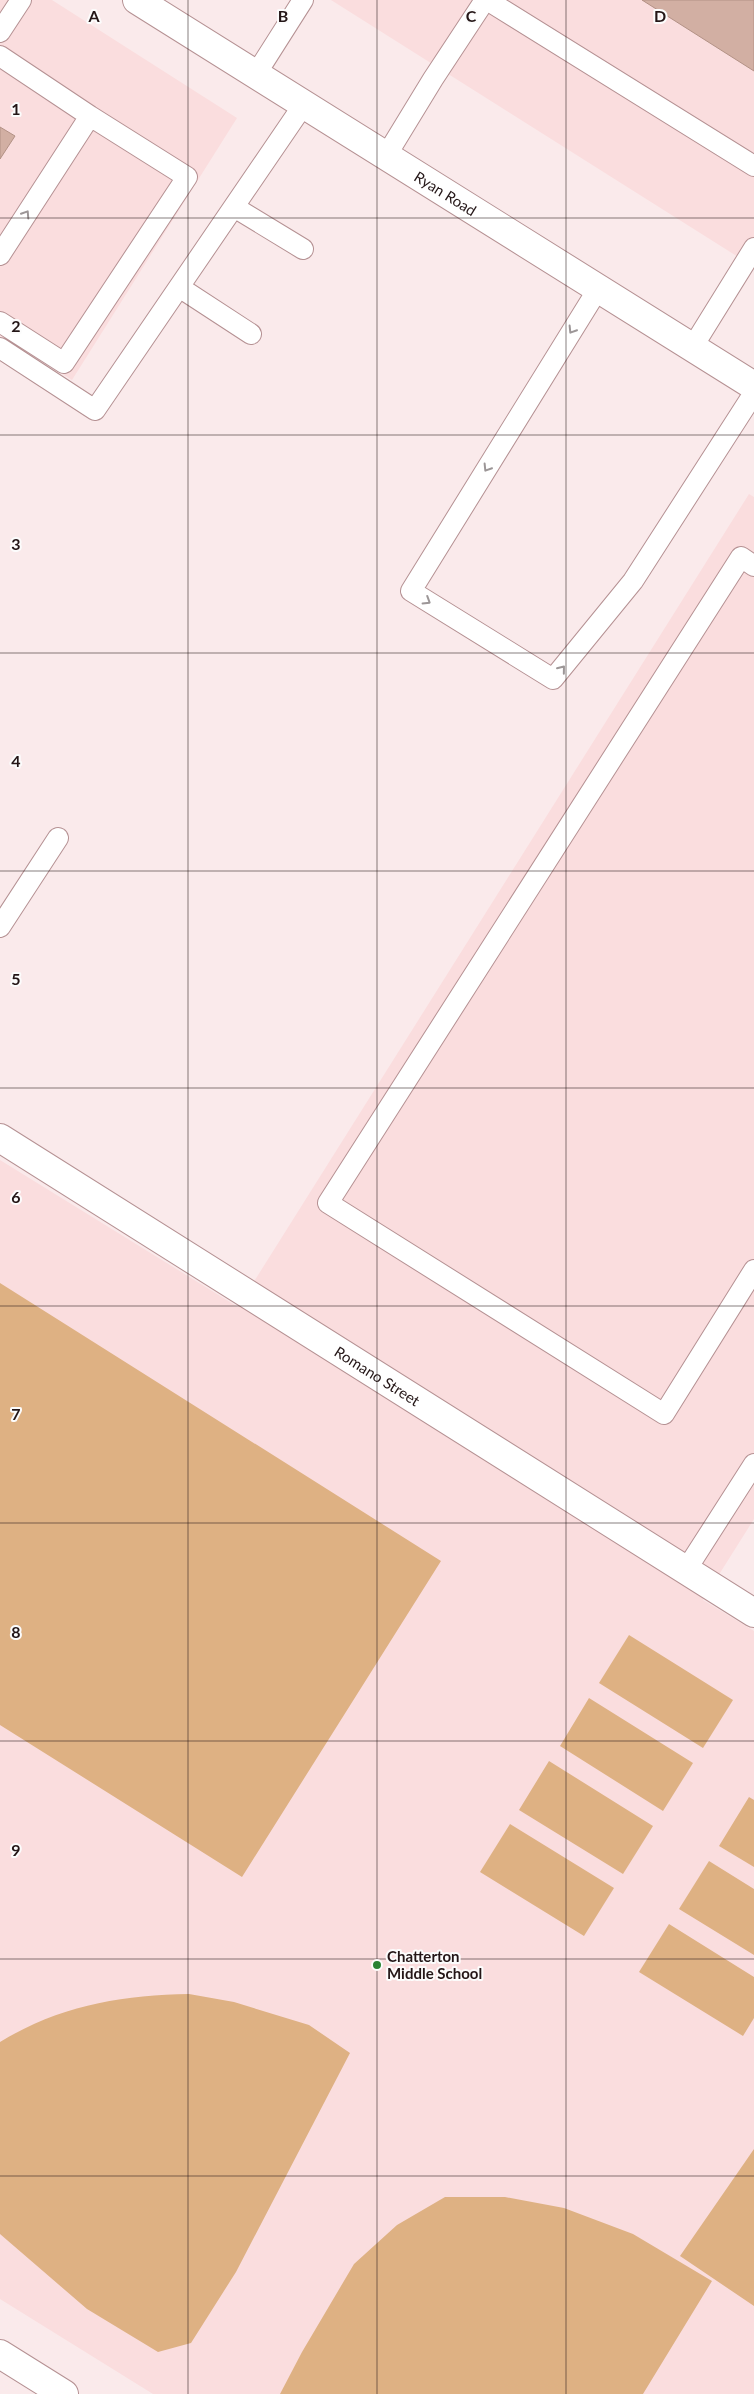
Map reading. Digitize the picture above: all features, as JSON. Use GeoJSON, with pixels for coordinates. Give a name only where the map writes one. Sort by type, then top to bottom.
{"type":"FeatureCollection","features":[{"type":"Feature","properties":{"kind":"street","name":"Ryan Road"},"geometry":{"type":"LineString","coordinates":[[138,0],[754,386]]}},
{"type":"Feature","properties":{"kind":"street","name":"Romano Street"},"geometry":{"type":"LineString","coordinates":[[0,1138],[754,1613]]}},
{"type":"Feature","properties":{"kind":"street"},"geometry":{"type":"LineString","coordinates":[[0,2354],[64,2394]]}},
{"type":"Feature","properties":{"kind":"lane"},"geometry":{"type":"LineString","coordinates":[[0,32],[21,0]]}},
{"type":"Feature","properties":{"kind":"lane"},"geometry":{"type":"LineString","coordinates":[[256,74],[303,0]]}},
{"type":"Feature","properties":{"kind":"lane"},"geometry":{"type":"LineString","coordinates":[[386,156],[432,79],[486,0],[754,166]]}},
{"type":"Feature","properties":{"kind":"lane"},"geometry":{"type":"LineString","coordinates":[[0,56],[187,177],[64,363],[0,322]]}},
{"type":"Feature","properties":{"kind":"lane"},"geometry":{"type":"LineString","coordinates":[[0,348],[95,410],[304,104]]}},
{"type":"Feature","properties":{"kind":"lane"},"geometry":{"type":"LineString","coordinates":[[0,255],[90,116]]}},
{"type":"Feature","properties":{"kind":"lane"},"geometry":{"type":"LineString","coordinates":[[234,207],[303,249]]}},
{"type":"Feature","properties":{"kind":"lane"},"geometry":{"type":"LineString","coordinates":[[692,348],[754,248]]}},
{"type":"Feature","properties":{"kind":"lane"},"geometry":{"type":"LineString","coordinates":[[179,287],[251,334]]}},
{"type":"Feature","properties":{"kind":"lane"},"geometry":{"type":"LineString","coordinates":[[598,289],[411,591],[553,679],[634,581],[754,393]]}},
{"type":"Feature","properties":{"kind":"lane"},"geometry":{"type":"LineString","coordinates":[[754,566],[741,557],[328,1203],[664,1414],[754,1270]]}},
{"type":"Feature","properties":{"kind":"lane"},"geometry":{"type":"LineString","coordinates":[[0,927],[58,838]]}},
{"type":"Feature","properties":{"kind":"lane"},"geometry":{"type":"LineString","coordinates":[[686,1570],[754,1464]]}},
{"type":"Feature","properties":{"kind":"shaded area"},"geometry":{"type":"Polygon","coordinates":[[[0,0],[52,0],[237,118],[72,380],[0,336],[0,0]]]}},
{"type":"Feature","properties":{"kind":"shaded area"},"geometry":{"type":"Polygon","coordinates":[[[331,0],[754,0],[754,267],[331,0]]]}},
{"type":"Feature","properties":{"kind":"shaded area","name":"Chatterton Middle School"},"geometry":{"type":"Polygon","coordinates":[[[749,494],[754,497],[754,1519],[703,1600],[754,1631],[754,2394],[153,2394],[0,2299],[0,1160],[238,1307],[749,494]]]}},
{"type":"Feature","properties":{"kind":"shaded area"},"geometry":{"type":"Polygon","coordinates":[[[0,1283],[441,1561],[242,1877],[0,1725],[0,1283]]]}},
{"type":"Feature","properties":{"kind":"shaded area"},"geometry":{"type":"Polygon","coordinates":[[[629,1635],[733,1700],[703,1748],[599,1683],[629,1635]]]}},
{"type":"Feature","properties":{"kind":"shaded area"},"geometry":{"type":"Polygon","coordinates":[[[589,1698],[693,1763],[663,1811],[560,1746],[589,1698]]]}},
{"type":"Feature","properties":{"kind":"shaded area"},"geometry":{"type":"Polygon","coordinates":[[[549,1761],[653,1826],[623,1874],[519,1810],[549,1761]]]}},
{"type":"Feature","properties":{"kind":"shaded area"},"geometry":{"type":"Polygon","coordinates":[[[749,1797],[754,1800],[754,1867],[719,1846],[749,1797]]]}},
{"type":"Feature","properties":{"kind":"shaded area"},"geometry":{"type":"Polygon","coordinates":[[[510,1824],[614,1888],[584,1936],[480,1872],[510,1824]]]}},
{"type":"Feature","properties":{"kind":"shaded area"},"geometry":{"type":"Polygon","coordinates":[[[709,1861],[754,1889],[754,1955],[679,1909],[709,1861]]]}},
{"type":"Feature","properties":{"kind":"shaded area"},"geometry":{"type":"Polygon","coordinates":[[[669,1924],[754,1977],[754,2018],[743,2036],[639,1972],[669,1924]]]}},
{"type":"Feature","properties":{"kind":"shaded area"},"geometry":{"type":"Polygon","coordinates":[[[189,1994],[234,2002],[309,2025],[350,2053],[236,2272],[191,2343],[158,2352],[87,2309],[0,2234],[0,2042],[45,2019],[91,2005],[139,1997],[189,1994]]]}},
{"type":"Feature","properties":{"kind":"shaded area"},"geometry":{"type":"Polygon","coordinates":[[[754,2149],[754,2306],[680,2256],[754,2149]]]}},
{"type":"Feature","properties":{"kind":"shaded area"},"geometry":{"type":"Polygon","coordinates":[[[445,2197],[505,2197],[564,2208],[633,2234],[712,2281],[643,2394],[280,2394],[302,2352],[354,2264],[397,2225],[445,2197]]]}},
{"type":"Feature","properties":{"kind":"building"},"geometry":{"type":"Polygon","coordinates":[[[642,0],[754,0],[754,71],[642,0]]]}},
{"type":"Feature","properties":{"kind":"building"},"geometry":{"type":"Polygon","coordinates":[[[0,127],[15,136],[0,159],[0,127]]]}},
{"type":"Feature","properties":{"kind":"place","name":"Chatterton Middle School"},"geometry":{"type":"Point","coordinates":[377,1965]}}]}
